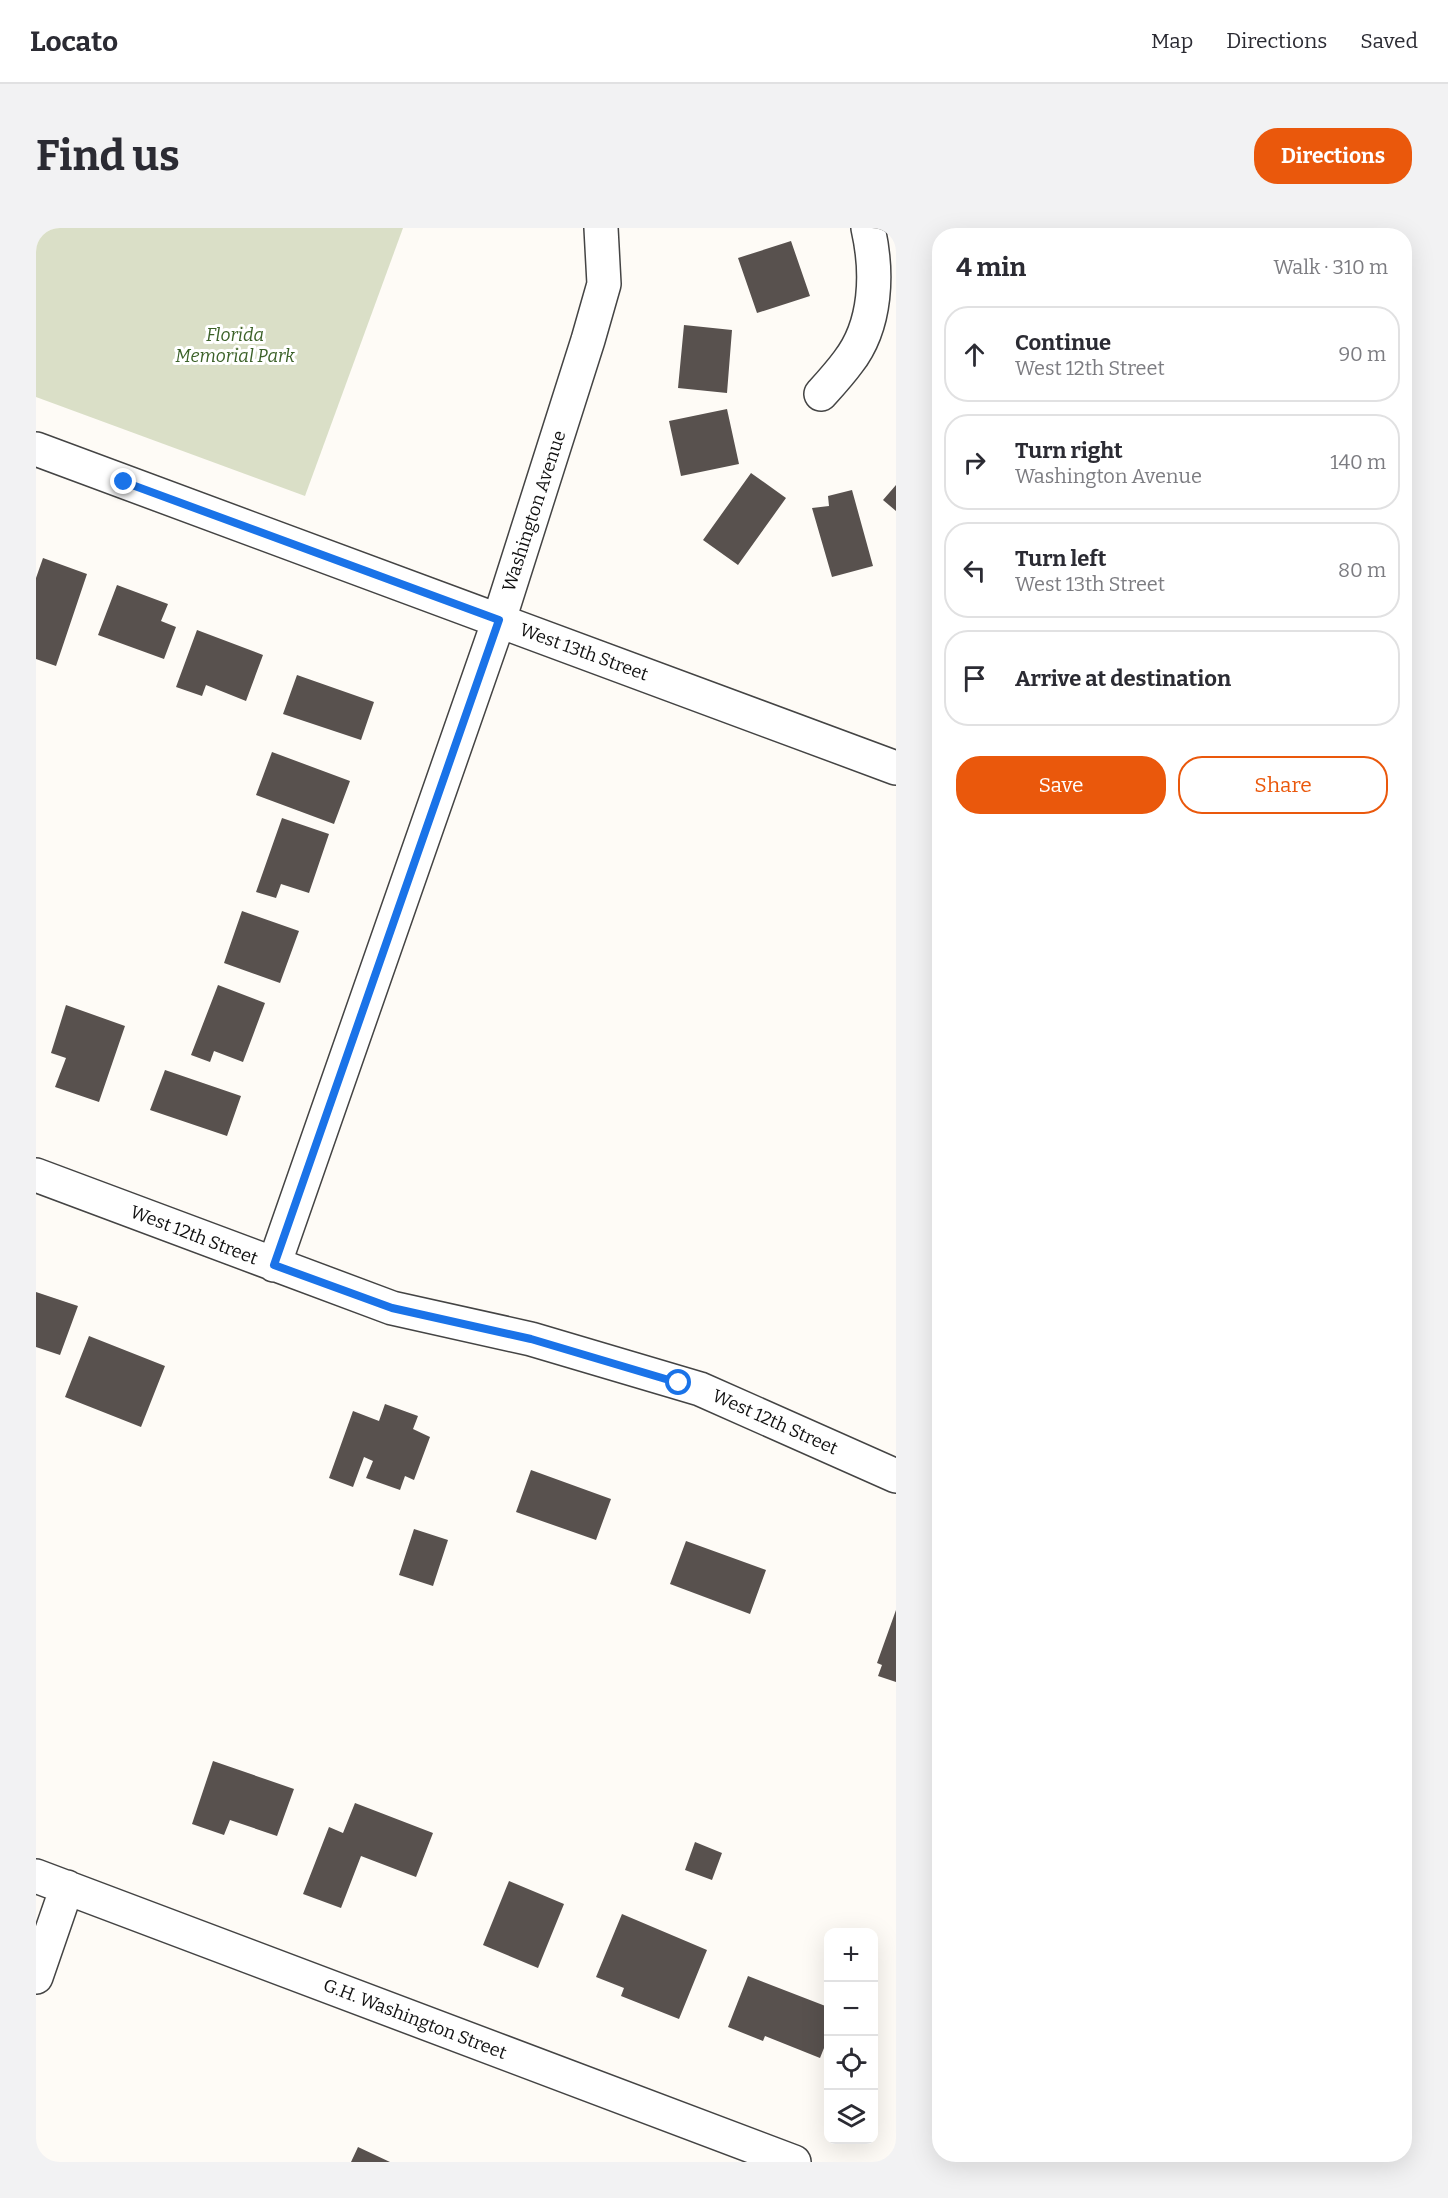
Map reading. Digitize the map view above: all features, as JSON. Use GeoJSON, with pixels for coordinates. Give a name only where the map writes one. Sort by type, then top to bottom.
{"type":"FeatureCollection","features":[{"type":"Feature","properties":{"kind":"street","name":"Washington Avenue"},"geometry":{"type":"LineString","coordinates":[[274,1265],[499,620],[604,284],[602,228]]}},
{"type":"Feature","properties":{"kind":"street"},"geometry":{"type":"LineString","coordinates":[[820,394],[849,361],[866,329],[874,284],[874,254],[868,228]]}},
{"type":"Feature","properties":{"kind":"street","name":"West 13th Street"},"geometry":{"type":"LineString","coordinates":[[36,449],[896,768]]}},
{"type":"Feature","properties":{"kind":"street","name":"West 12th Street"},"geometry":{"type":"LineString","coordinates":[[36,1175],[392,1308],[531,1339],[700,1389],[896,1476]]}},
{"type":"Feature","properties":{"kind":"street","name":"G.H. Washington Street"},"geometry":{"type":"LineString","coordinates":[[36,1876],[794,2162]]}},
{"type":"Feature","properties":{"kind":"street"},"geometry":{"type":"LineString","coordinates":[[36,1977],[67,1887]]}},
{"type":"Feature","properties":{"kind":"green space","name":"Florida Memorial Park"},"geometry":{"type":"Polygon","coordinates":[[[36,228],[403,228],[305,496],[36,397],[36,228]]]}},
{"type":"Feature","properties":{"kind":"building"},"geometry":{"type":"Polygon","coordinates":[[[791,241],[810,296],[757,313],[738,258],[791,241]]]}},
{"type":"Feature","properties":{"kind":"building"},"geometry":{"type":"Polygon","coordinates":[[[684,325],[732,330],[727,393],[678,388],[684,325]]]}},
{"type":"Feature","properties":{"kind":"building"},"geometry":{"type":"Polygon","coordinates":[[[727,409],[739,464],[681,476],[669,421],[727,409]]]}},
{"type":"Feature","properties":{"kind":"building"},"geometry":{"type":"Polygon","coordinates":[[[751,473],[786,498],[738,565],[703,540],[751,473]]]}},
{"type":"Feature","properties":{"kind":"building"},"geometry":{"type":"Polygon","coordinates":[[[896,485],[896,511],[883,500],[896,485]]]}},
{"type":"Feature","properties":{"kind":"building"},"geometry":{"type":"Polygon","coordinates":[[[852,490],[873,566],[832,577],[812,508],[829,506],[828,496],[852,490]]]}},
{"type":"Feature","properties":{"kind":"building"},"geometry":{"type":"Polygon","coordinates":[[[43,558],[87,574],[56,666],[36,659],[36,578],[43,558]]]}},
{"type":"Feature","properties":{"kind":"building"},"geometry":{"type":"Polygon","coordinates":[[[117,585],[168,604],[161,621],[176,627],[164,659],[98,635],[117,585]]]}},
{"type":"Feature","properties":{"kind":"building"},"geometry":{"type":"Polygon","coordinates":[[[197,630],[263,655],[246,701],[206,685],[202,696],[176,687],[197,630]]]}},
{"type":"Feature","properties":{"kind":"building"},"geometry":{"type":"Polygon","coordinates":[[[297,675],[374,702],[361,740],[283,714],[297,675]]]}},
{"type":"Feature","properties":{"kind":"building"},"geometry":{"type":"Polygon","coordinates":[[[272,752],[350,781],[334,824],[256,795],[272,752]]]}},
{"type":"Feature","properties":{"kind":"building"},"geometry":{"type":"Polygon","coordinates":[[[282,818],[329,834],[309,893],[281,884],[276,898],[256,892],[282,818]]]}},
{"type":"Feature","properties":{"kind":"building"},"geometry":{"type":"Polygon","coordinates":[[[242,911],[299,931],[280,983],[224,963],[242,911]]]}},
{"type":"Feature","properties":{"kind":"building"},"geometry":{"type":"Polygon","coordinates":[[[218,985],[265,1003],[243,1062],[214,1051],[210,1062],[191,1055],[218,985]]]}},
{"type":"Feature","properties":{"kind":"building"},"geometry":{"type":"Polygon","coordinates":[[[66,1005],[125,1026],[99,1102],[55,1087],[66,1058],[51,1053],[66,1005]]]}},
{"type":"Feature","properties":{"kind":"building"},"geometry":{"type":"Polygon","coordinates":[[[165,1070],[241,1096],[227,1136],[150,1110],[165,1070]]]}},
{"type":"Feature","properties":{"kind":"building"},"geometry":{"type":"Polygon","coordinates":[[[36,1292],[78,1306],[60,1355],[36,1347],[36,1292]]]}},
{"type":"Feature","properties":{"kind":"building"},"geometry":{"type":"Polygon","coordinates":[[[89,1336],[165,1366],[141,1427],[65,1397],[89,1336]]]}},
{"type":"Feature","properties":{"kind":"building"},"geometry":{"type":"Polygon","coordinates":[[[385,1404],[418,1416],[413,1429],[430,1437],[414,1480],[405,1476],[400,1490],[366,1478],[373,1461],[364,1457],[353,1487],[329,1478],[353,1411],[379,1421],[385,1404]]]}},
{"type":"Feature","properties":{"kind":"building"},"geometry":{"type":"Polygon","coordinates":[[[531,1470],[611,1499],[596,1540],[516,1512],[531,1470]]]}},
{"type":"Feature","properties":{"kind":"building"},"geometry":{"type":"Polygon","coordinates":[[[414,1529],[448,1540],[433,1586],[399,1575],[414,1529]]]}},
{"type":"Feature","properties":{"kind":"building"},"geometry":{"type":"Polygon","coordinates":[[[686,1541],[766,1570],[750,1614],[670,1584],[686,1541]]]}},
{"type":"Feature","properties":{"kind":"building"},"geometry":{"type":"Polygon","coordinates":[[[896,1610],[896,1682],[878,1676],[882,1665],[877,1663],[896,1610]]]}},
{"type":"Feature","properties":{"kind":"building"},"geometry":{"type":"Polygon","coordinates":[[[213,1761],[294,1789],[277,1836],[230,1820],[224,1835],[192,1824],[213,1761]]]}},
{"type":"Feature","properties":{"kind":"building"},"geometry":{"type":"Polygon","coordinates":[[[355,1803],[433,1833],[416,1877],[361,1856],[341,1908],[303,1894],[329,1827],[343,1833],[355,1803]]]}},
{"type":"Feature","properties":{"kind":"building"},"geometry":{"type":"Polygon","coordinates":[[[695,1842],[722,1853],[712,1880],[685,1870],[695,1842]]]}},
{"type":"Feature","properties":{"kind":"building"},"geometry":{"type":"Polygon","coordinates":[[[509,1881],[564,1904],[538,1968],[483,1945],[509,1881]]]}},
{"type":"Feature","properties":{"kind":"building"},"geometry":{"type":"Polygon","coordinates":[[[622,1914],[707,1950],[679,2019],[621,1996],[624,1988],[596,1977],[622,1914]]]}},
{"type":"Feature","properties":{"kind":"building"},"geometry":{"type":"Polygon","coordinates":[[[748,1976],[824,2005],[824,2048],[820,2058],[765,2036],[763,2041],[728,2027],[748,1976]]]}},
{"type":"Feature","properties":{"kind":"building"},"geometry":{"type":"Polygon","coordinates":[[[358,2147],[390,2162],[351,2162],[358,2147]]]}},
{"type":"Feature","properties":{"kind":"route"},"geometry":{"type":"LineString","coordinates":[[124,482],[499,620],[274,1265],[392,1308],[531,1339],[679,1383]]}}]}
